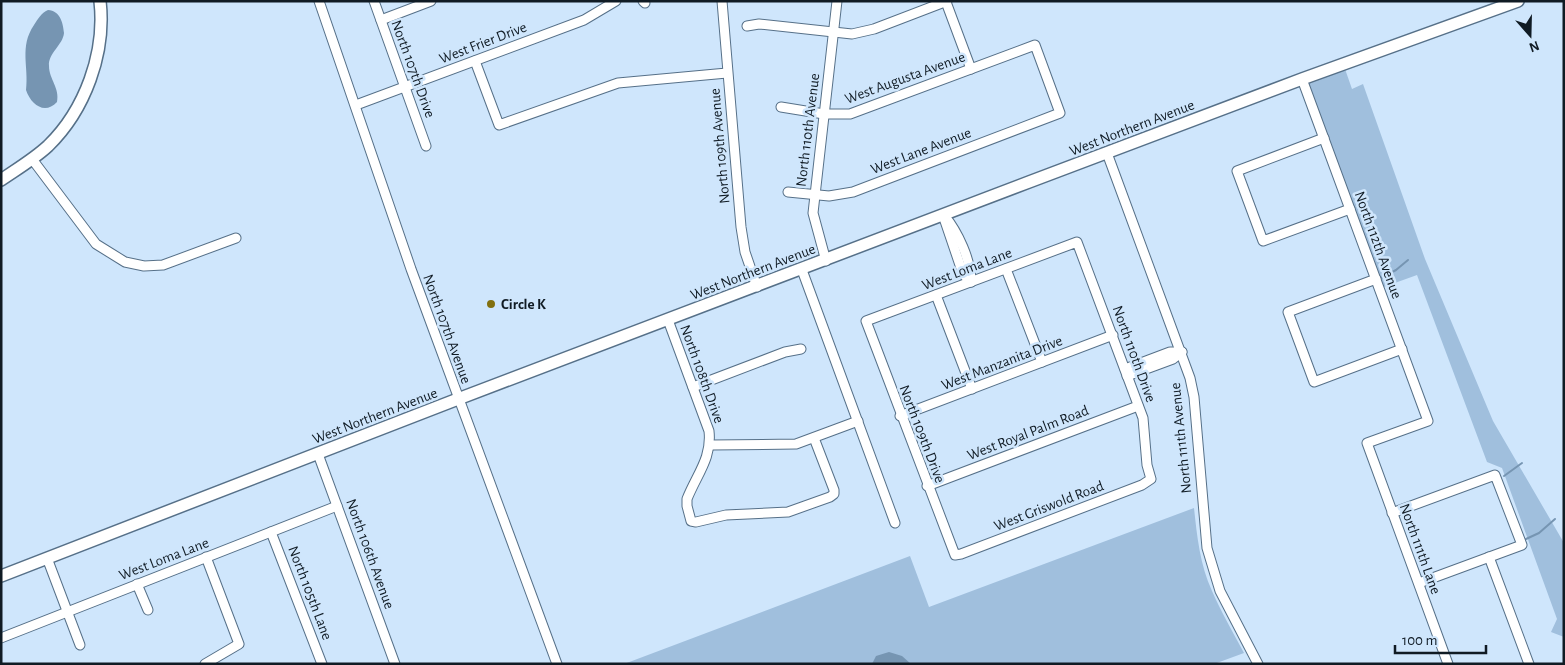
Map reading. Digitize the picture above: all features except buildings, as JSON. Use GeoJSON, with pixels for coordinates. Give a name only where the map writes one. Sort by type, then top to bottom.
{"type":"FeatureCollection","features":[{"type":"Feature","properties":{"kind":"main road"},"geometry":{"type":"LineString","coordinates":[[1,180],[32,160],[58,135],[84,94],[98,49],[101,23],[100,1]]}},
{"type":"Feature","properties":{"kind":"main road","name":"West Northern Avenue"},"geometry":{"type":"LineString","coordinates":[[1,576],[458,399],[1302,79],[1518,1]]}},
{"type":"Feature","properties":{"kind":"street","name":"North 107th Avenue"},"geometry":{"type":"LineString","coordinates":[[319,1],[356,105],[403,248],[557,664]]}},
{"type":"Feature","properties":{"kind":"street","name":"North 107th Drive"},"geometry":{"type":"LineString","coordinates":[[374,1],[426,146]]}},
{"type":"Feature","properties":{"kind":"street"},"geometry":{"type":"LineString","coordinates":[[381,20],[431,1]]}},
{"type":"Feature","properties":{"kind":"street","name":"West Frier Drive"},"geometry":{"type":"LineString","coordinates":[[356,105],[596,14],[616,1]]}},
{"type":"Feature","properties":{"kind":"street","name":"North 109th Avenue"},"geometry":{"type":"LineString","coordinates":[[722,1],[742,237],[757,286]]}},
{"type":"Feature","properties":{"kind":"street","name":"North 110th Avenue"},"geometry":{"type":"LineString","coordinates":[[826,261],[814,224],[814,195],[837,1]]}},
{"type":"Feature","properties":{"kind":"street"},"geometry":{"type":"LineString","coordinates":[[747,26],[759,24],[833,33],[866,32],[946,1],[971,69]]}},
{"type":"Feature","properties":{"kind":"street","name":"West Augusta Avenue"},"geometry":{"type":"LineString","coordinates":[[781,107],[824,114],[842,115],[859,112],[1036,46],[1060,113]]}},
{"type":"Feature","properties":{"kind":"street"},"geometry":{"type":"LineString","coordinates":[[474,61],[499,125],[618,83],[728,73]]}},
{"type":"Feature","properties":{"kind":"street","name":"North 112th Avenue"},"geometry":{"type":"LineString","coordinates":[[1302,79],[1428,421],[1366,443]]}},
{"type":"Feature","properties":{"kind":"street","name":"West Lane Avenue"},"geometry":{"type":"LineString","coordinates":[[788,192],[829,196],[853,192],[1060,113]]}},
{"type":"Feature","properties":{"kind":"street"},"geometry":{"type":"LineString","coordinates":[[1324,138],[1237,171],[1263,241],[1350,208]]}},
{"type":"Feature","properties":{"kind":"street","name":"North 111th Avenue"},"geometry":{"type":"LineString","coordinates":[[1108,153],[1182,352],[1194,397],[1206,548],[1220,590],[1258,664]]}},
{"type":"Feature","properties":{"kind":"street"},"geometry":{"type":"LineString","coordinates":[[32,160],[96,244],[125,262],[144,266],[163,265],[236,238]]}},
{"type":"Feature","properties":{"kind":"street"},"geometry":{"type":"LineString","coordinates":[[944,215],[963,274],[971,282]]}},
{"type":"Feature","properties":{"kind":"street","name":"West Loma Lane"},"geometry":{"type":"LineString","coordinates":[[866,321],[1077,242]]}},
{"type":"Feature","properties":{"kind":"street","name":"North 110th Drive"},"geometry":{"type":"LineString","coordinates":[[1077,242],[1143,418],[1147,465],[1151,479]]}},
{"type":"Feature","properties":{"kind":"street"},"geometry":{"type":"LineString","coordinates":[[1006,268],[1042,362]]}},
{"type":"Feature","properties":{"kind":"street"},"geometry":{"type":"LineString","coordinates":[[802,270],[895,523]]}},
{"type":"Feature","properties":{"kind":"street"},"geometry":{"type":"LineString","coordinates":[[1376,279],[1288,312],[1314,382],[1402,350]]}},
{"type":"Feature","properties":{"kind":"street"},"geometry":{"type":"LineString","coordinates":[[936,295],[972,389]]}},
{"type":"Feature","properties":{"kind":"street","name":"North 108th Drive"},"geometry":{"type":"LineString","coordinates":[[668,320],[709,431],[711,446],[687,499],[686,506],[691,521],[696,522],[726,515],[788,512],[834,494],[814,438]]}},
{"type":"Feature","properties":{"kind":"street","name":"North 109th Drive"},"geometry":{"type":"LineString","coordinates":[[866,321],[900,416],[955,554]]}},
{"type":"Feature","properties":{"kind":"street","name":"West Manzanita Drive"},"geometry":{"type":"LineString","coordinates":[[900,416],[1113,335]]}},
{"type":"Feature","properties":{"kind":"street"},"geometry":{"type":"LineString","coordinates":[[693,387],[785,352],[802,349]]}},
{"type":"Feature","properties":{"kind":"street"},"geometry":{"type":"LineString","coordinates":[[1126,372],[1170,352],[1182,352]]}},
{"type":"Feature","properties":{"kind":"street","name":"West Royal Palm Road"},"geometry":{"type":"LineString","coordinates":[[927,486],[1138,406]]}},
{"type":"Feature","properties":{"kind":"street"},"geometry":{"type":"LineString","coordinates":[[711,446],[782,446],[796,444],[858,422]]}},
{"type":"Feature","properties":{"kind":"street","name":"North 111th Lane"},"geometry":{"type":"LineString","coordinates":[[1366,443],[1448,664]]}},
{"type":"Feature","properties":{"kind":"street","name":"North 106th Avenue"},"geometry":{"type":"LineString","coordinates":[[318,454],[395,664]]}},
{"type":"Feature","properties":{"kind":"street"},"geometry":{"type":"LineString","coordinates":[[1392,512],[1495,475],[1522,545],[1418,583]]}},
{"type":"Feature","properties":{"kind":"street","name":"West Griswold Road"},"geometry":{"type":"LineString","coordinates":[[955,554],[961,554],[1142,485],[1151,479]]}},
{"type":"Feature","properties":{"kind":"street","name":"West Loma Lane"},"geometry":{"type":"LineString","coordinates":[[1,638],[337,506]]}},
{"type":"Feature","properties":{"kind":"street","name":"North 105th Lane"},"geometry":{"type":"LineString","coordinates":[[271,532],[322,664]]}},
{"type":"Feature","properties":{"kind":"street"},"geometry":{"type":"LineString","coordinates":[[205,664],[239,644],[206,557]]}},
{"type":"Feature","properties":{"kind":"street"},"geometry":{"type":"LineString","coordinates":[[1489,557],[1529,664]]}},
{"type":"Feature","properties":{"kind":"street"},"geometry":{"type":"LineString","coordinates":[[47,558],[80,645]]}},
{"type":"Feature","properties":{"kind":"street"},"geometry":{"type":"LineString","coordinates":[[137,584],[148,610]]}},
{"type":"Feature","properties":{"kind":"shaded area"},"geometry":{"type":"Polygon","coordinates":[[[48,10],[58,15],[63,25],[64,33],[49,61],[49,71],[58,97],[57,102],[48,108],[43,108],[31,100],[26,90],[26,49],[29,33],[42,14],[48,10]]]}},
{"type":"Feature","properties":{"kind":"shaded area"},"geometry":{"type":"Polygon","coordinates":[[[1345,69],[1352,89],[1363,84],[1425,259],[1493,421],[1564,543],[1564,637],[1551,632],[1557,619],[1502,468],[1487,462],[1417,275],[1381,288],[1306,83],[1345,69]]]}},
{"type":"Feature","properties":{"kind":"shaded area"},"geometry":{"type":"Polygon","coordinates":[[[1194,508],[1200,550],[1208,581],[1219,607],[1244,653],[1214,664],[624,664],[910,556],[929,607],[1194,508]]]}},
{"type":"Feature","properties":{"kind":"shaded area"},"geometry":{"type":"Polygon","coordinates":[[[889,652],[902,656],[911,664],[872,664],[876,656],[889,652]]]}},
{"type":"Feature","properties":{"kind":"waterway"},"geometry":{"type":"LineString","coordinates":[[1381,278],[1396,270],[1408,260]]}},
{"type":"Feature","properties":{"kind":"waterway"},"geometry":{"type":"LineString","coordinates":[[1504,476],[1522,463]]}},
{"type":"Feature","properties":{"kind":"waterway"},"geometry":{"type":"LineString","coordinates":[[1526,539],[1539,533],[1555,519]]}},
{"type":"Feature","properties":{"kind":"place","name":"Circle K"},"geometry":{"type":"Point","coordinates":[491,304]}}]}
